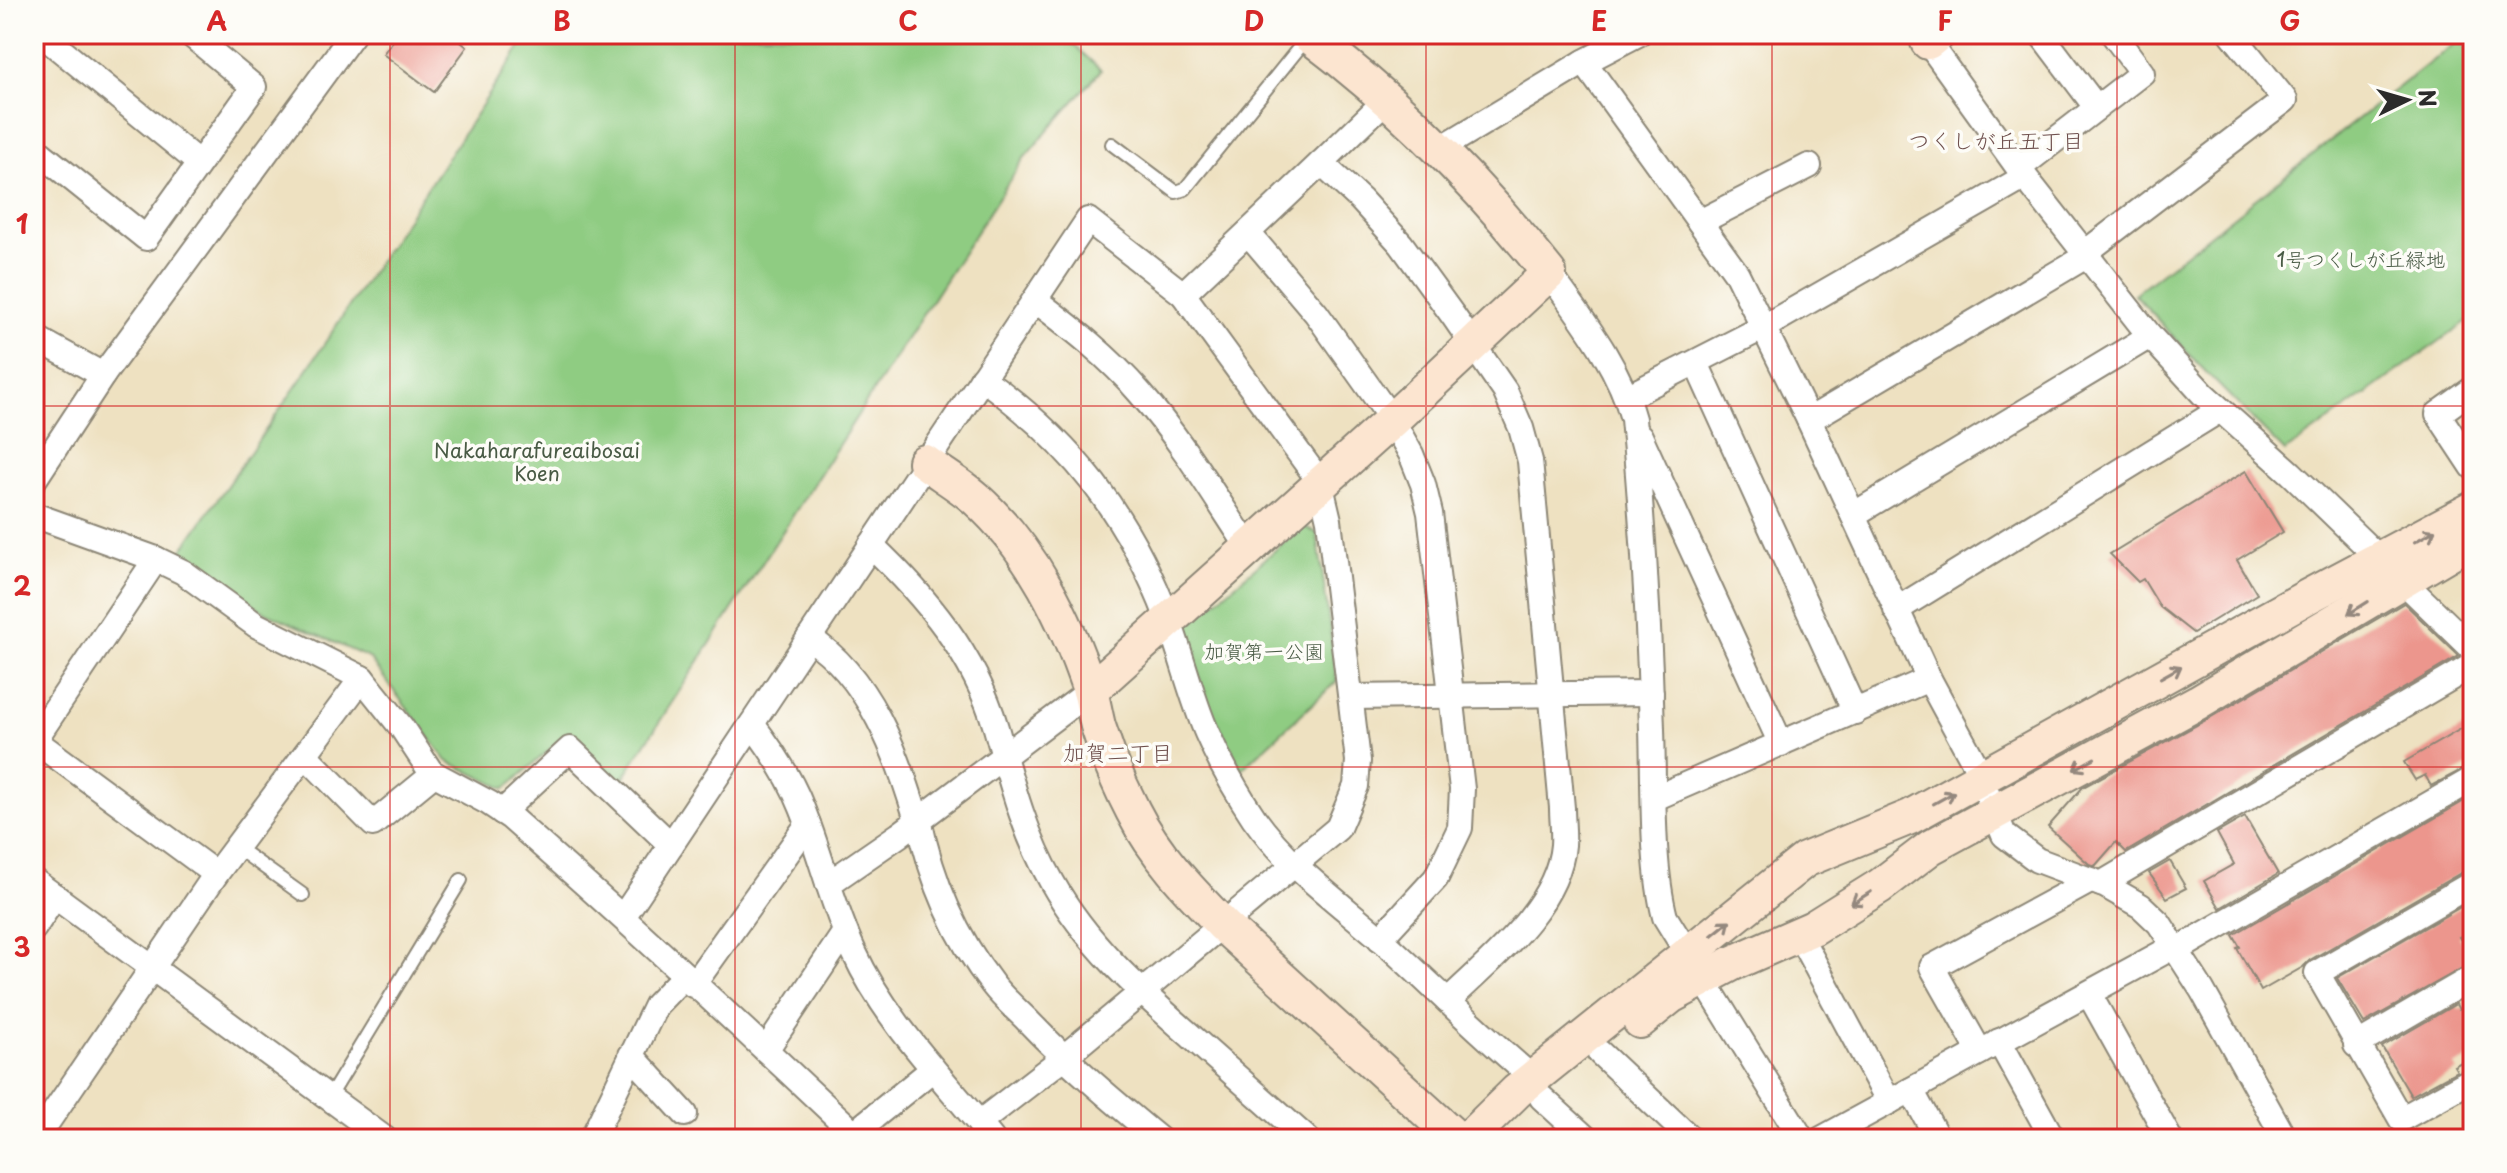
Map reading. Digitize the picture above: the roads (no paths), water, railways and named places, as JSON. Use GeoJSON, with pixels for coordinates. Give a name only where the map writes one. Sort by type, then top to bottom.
{"type":"FeatureCollection","features":[{"type":"Feature","properties":{"kind":"street"},"geometry":{"type":"LineString","coordinates":[[41,34],[199,163]]}},
{"type":"Feature","properties":{"kind":"street"},"geometry":{"type":"LineString","coordinates":[[34,148],[146,238],[254,87],[190,34]]}},
{"type":"Feature","properties":{"kind":"street"},"geometry":{"type":"LineString","coordinates":[[34,480],[103,375],[353,34]]}},
{"type":"Feature","properties":{"kind":"street"},"geometry":{"type":"LineString","coordinates":[[1438,150],[1584,62],[1638,34]]}},
{"type":"Feature","properties":{"kind":"street"},"geometry":{"type":"LineString","coordinates":[[2041,34],[2096,107]]}},
{"type":"Feature","properties":{"kind":"street"},"geometry":{"type":"LineString","coordinates":[[1630,408],[1696,363],[1764,327],[2022,172],[2096,107],[2142,73],[2113,34]]}},
{"type":"Feature","properties":{"kind":"street"},"geometry":{"type":"LineString","coordinates":[[1809,420],[2087,254],[2285,100],[2232,34]]}},
{"type":"Feature","properties":{"kind":"street"},"geometry":{"type":"LineString","coordinates":[[1308,35],[1386,100],[1488,199],[1583,320],[1617,375],[1781,744]]}},
{"type":"Feature","properties":{"kind":"street"},"geometry":{"type":"LineString","coordinates":[[1930,37],[2022,172],[2150,336],[2220,410],[2291,473],[2473,649]]}},
{"type":"Feature","properties":{"kind":"street"},"geometry":{"type":"LineString","coordinates":[[1584,62],[1737,274],[1809,420],[1929,679],[1980,778],[2004,835],[2037,860],[2096,882],[2141,906],[2159,923],[2202,990],[2285,1139]]}},
{"type":"Feature","properties":{"kind":"street"},"geometry":{"type":"LineString","coordinates":[[1183,294],[1386,100]]}},
{"type":"Feature","properties":{"kind":"street"},"geometry":{"type":"LineString","coordinates":[[1321,163],[1361,200],[1401,244],[1472,343],[1505,391],[1521,428],[1530,461],[1563,847],[1552,884],[1525,925],[1448,1001]]}},
{"type":"Feature","properties":{"kind":"street"},"geometry":{"type":"LineString","coordinates":[[1700,222],[1809,166]]}},
{"type":"Feature","properties":{"kind":"street"},"geometry":{"type":"LineString","coordinates":[[623,917],[1088,220],[1183,294],[1320,482],[1329,520],[1358,761],[1356,786],[1338,828],[1224,926],[1140,991],[985,1131],[877,995],[845,932],[801,804],[774,753],[752,724]]}},
{"type":"Feature","properties":{"kind":"street"},"geometry":{"type":"LineString","coordinates":[[1248,233],[1316,313],[1392,420],[1411,454],[1430,513],[1462,789],[1460,828],[1436,878],[1380,939]]}},
{"type":"Feature","properties":{"kind":"street"},"geometry":{"type":"LineString","coordinates":[[828,884],[1090,691],[1392,420],[1549,273]]}},
{"type":"Feature","properties":{"kind":"street"},"geometry":{"type":"LineString","coordinates":[[1035,300],[1077,332],[1139,392],[1188,456],[1249,548]]}},
{"type":"Feature","properties":{"kind":"street"},"geometry":{"type":"LineString","coordinates":[[1853,515],[2150,336]]}},
{"type":"Feature","properties":{"kind":"street"},"geometry":{"type":"LineString","coordinates":[[34,337],[103,375]]}},
{"type":"Feature","properties":{"kind":"street"},"geometry":{"type":"LineString","coordinates":[[1696,363],[1855,712]]}},
{"type":"Feature","properties":{"kind":"street"},"geometry":{"type":"LineString","coordinates":[[982,378],[1043,425],[1102,494],[1130,537],[1168,619],[1206,731],[1224,770],[1256,820],[1295,866],[1448,1001],[1587,1139]]}},
{"type":"Feature","properties":{"kind":"street"},"geometry":{"type":"LineString","coordinates":[[2473,389],[2438,414],[2473,467]]}},
{"type":"Feature","properties":{"kind":"street"},"geometry":{"type":"LineString","coordinates":[[1630,408],[1651,693],[1660,899],[1665,917],[1802,1139]]}},
{"type":"Feature","properties":{"kind":"street"},"geometry":{"type":"LineString","coordinates":[[1896,610],[2220,410]]}},
{"type":"Feature","properties":{"kind":"street"},"geometry":{"type":"LineString","coordinates":[[925,462],[974,497],[1028,559],[1060,615],[1090,691],[1103,739],[1134,814],[1158,853],[1224,926],[1457,1139]]}},
{"type":"Feature","properties":{"kind":"street"},"geometry":{"type":"LineString","coordinates":[[1468,1139],[1696,966],[1813,928],[1880,886],[1931,847],[2138,735],[2326,628],[2392,570],[2473,509]]}},
{"type":"Feature","properties":{"kind":"street"},"geometry":{"type":"LineString","coordinates":[[34,515],[156,559],[183,572],[256,625],[362,678],[434,774],[502,812],[623,917],[854,1133],[933,1069]]}},
{"type":"Feature","properties":{"kind":"street"},"geometry":{"type":"LineString","coordinates":[[1493,1139],[1537,1088],[1600,1053],[1671,996],[1696,966],[1805,860],[1910,817],[2118,702],[2392,570],[2473,539]]}},
{"type":"Feature","properties":{"kind":"street"},"geometry":{"type":"LineString","coordinates":[[871,545],[917,591],[944,624],[968,662],[995,728],[1019,808],[1052,883],[1108,961],[1307,1139]]}},
{"type":"Feature","properties":{"kind":"street"},"geometry":{"type":"LineString","coordinates":[[156,559],[34,740],[216,874]]}},
{"type":"Feature","properties":{"kind":"street"},"geometry":{"type":"LineString","coordinates":[[809,638],[827,649],[865,696],[902,773],[939,889],[974,958],[994,987],[1063,1058],[1159,1139]]}},
{"type":"Feature","properties":{"kind":"street"},"geometry":{"type":"LineString","coordinates":[[2053,1139],[1932,967],[2096,882],[2473,665]]}},
{"type":"Feature","properties":{"kind":"street"},"geometry":{"type":"LineString","coordinates":[[36,1139],[216,874],[362,678]]}},
{"type":"Feature","properties":{"kind":"street"},"geometry":{"type":"LineString","coordinates":[[1655,798],[1929,679]]}},
{"type":"Feature","properties":{"kind":"street"},"geometry":{"type":"LineString","coordinates":[[1351,697],[1651,693]]}},
{"type":"Feature","properties":{"kind":"street"},"geometry":{"type":"LineString","coordinates":[[2118,702],[2138,735]]}},
{"type":"Feature","properties":{"kind":"street"},"geometry":{"type":"LineString","coordinates":[[502,812],[570,749],[671,845]]}},
{"type":"Feature","properties":{"kind":"street"},"geometry":{"type":"LineString","coordinates":[[305,755],[373,824],[434,774]]}},
{"type":"Feature","properties":{"kind":"street"},"geometry":{"type":"LineString","coordinates":[[1821,1139],[2174,949],[2473,779]]}},
{"type":"Feature","properties":{"kind":"street"},"geometry":{"type":"LineString","coordinates":[[592,1139],[656,1005],[688,981],[808,824]]}},
{"type":"Feature","properties":{"kind":"street"},"geometry":{"type":"LineString","coordinates":[[34,881],[385,1139]]}},
{"type":"Feature","properties":{"kind":"street"},"geometry":{"type":"LineString","coordinates":[[2473,883],[2317,973],[2401,1119],[2473,1079]]}},
{"type":"Feature","properties":{"kind":"street"},"geometry":{"type":"LineString","coordinates":[[34,928],[55,896]]}},
{"type":"Feature","properties":{"kind":"street"},"geometry":{"type":"LineString","coordinates":[[766,1050],[845,932]]}},
{"type":"Feature","properties":{"kind":"street"},"geometry":{"type":"LineString","coordinates":[[1798,933],[1889,1102]]}},
{"type":"Feature","properties":{"kind":"street"},"geometry":{"type":"LineString","coordinates":[[2356,1045],[2473,977]]}},
{"type":"Feature","properties":{"kind":"street"},"geometry":{"type":"LineString","coordinates":[[2089,994],[2170,1139]]}},
{"type":"Feature","properties":{"kind":"street"},"geometry":{"type":"LineString","coordinates":[[1600,1053],[1691,1139]]}},
{"type":"Feature","properties":{"kind":"street"},"geometry":{"type":"LineString","coordinates":[[631,1055],[685,1114]]}},
{"type":"Feature","properties":{"kind":"street"},"geometry":{"type":"LineString","coordinates":[[1911,1090],[1938,1139]]}},
{"type":"Feature","properties":{"kind":"lane"},"geometry":{"type":"LineString","coordinates":[[1112,144],[1176,192],[1185,189],[1308,35]]}},
{"type":"Feature","properties":{"kind":"lane"},"geometry":{"type":"LineString","coordinates":[[236,847],[303,895]]}},
{"type":"Feature","properties":{"kind":"lane"},"geometry":{"type":"LineString","coordinates":[[329,1098],[461,880]]}},
{"type":"Feature","properties":{"kind":"district","name":"つくしが丘五丁目"},"geometry":{"type":"Point","coordinates":[1996,141]}},
{"type":"Feature","properties":{"kind":"district","name":"加賀二丁目"},"geometry":{"type":"Point","coordinates":[1118,753]}},
{"type":"Feature","properties":{"kind":"park label","name":"1号つくしが丘緑地"},"geometry":{"type":"Point","coordinates":[2361,260]}},
{"type":"Feature","properties":{"kind":"park label","name":"Nakaharafureaibosai Koen"},"geometry":{"type":"Point","coordinates":[537,462]}},
{"type":"Feature","properties":{"kind":"park label","name":"加賀第一公園"},"geometry":{"type":"Point","coordinates":[1264,652]}}]}
